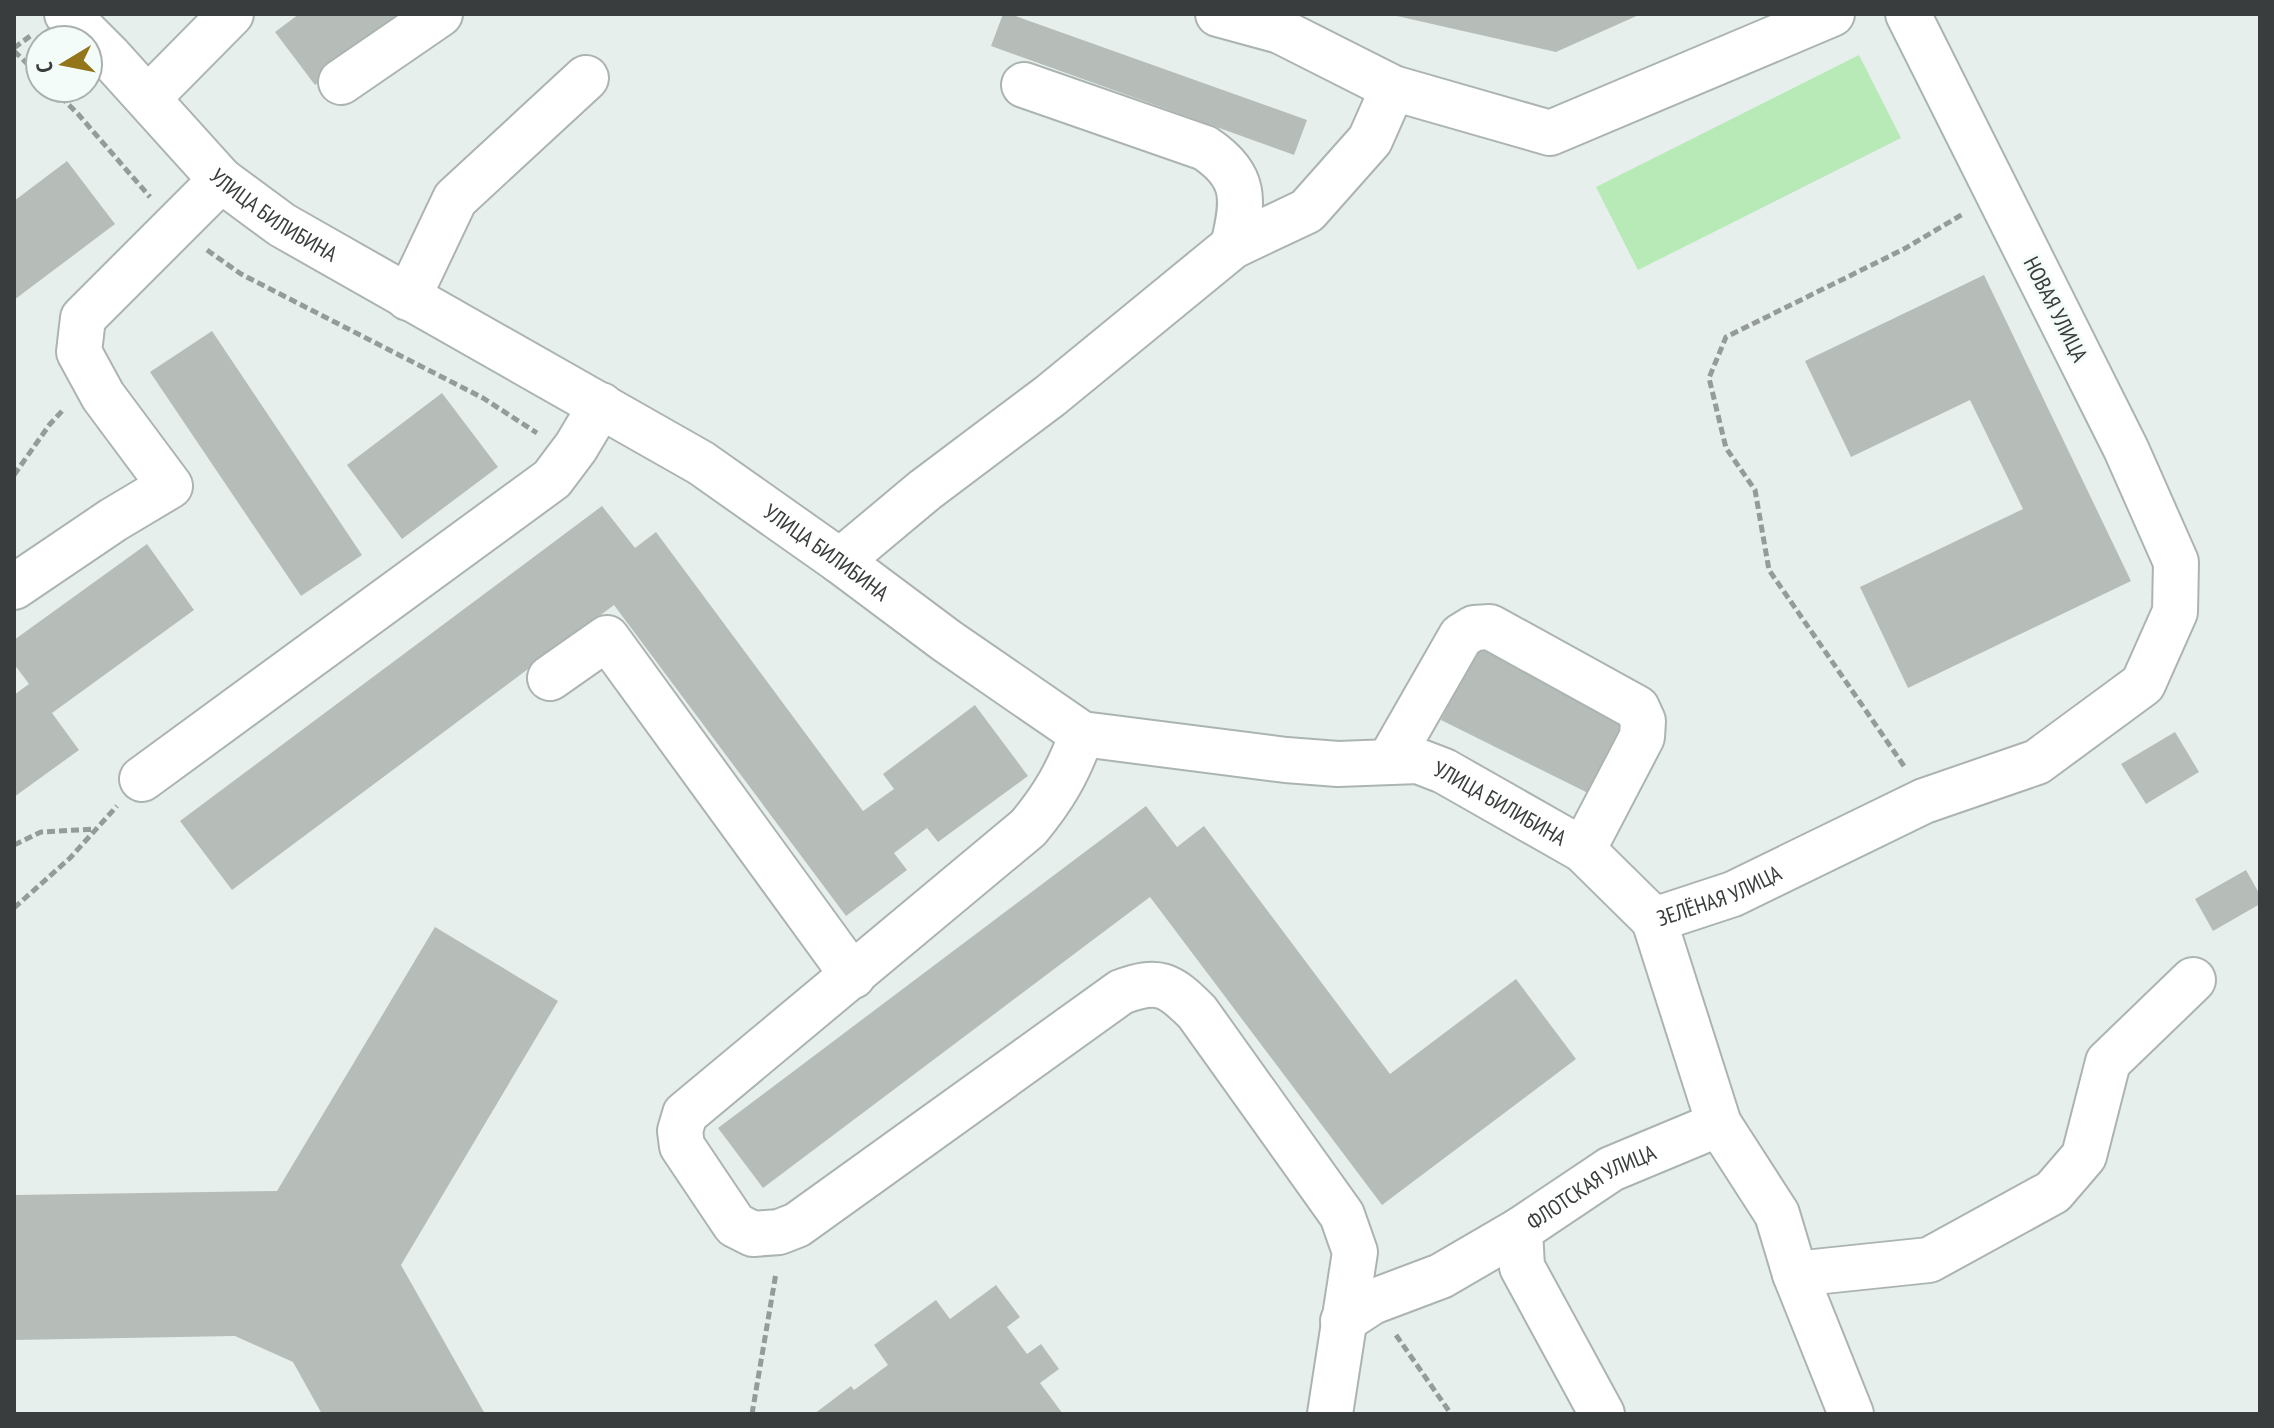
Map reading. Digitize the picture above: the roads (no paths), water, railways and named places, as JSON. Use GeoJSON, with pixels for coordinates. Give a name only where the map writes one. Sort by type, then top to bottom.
{"type":"FeatureCollection","features":[{"type":"Feature","properties":{"kind":"street","name":"УЛИЦА БИЛИБИНА"},"geometry":{"type":"LineString","coordinates":[[67,14],[221,180],[282,225],[701,463],[947,641],[1082,734],[1286,760],[1338,764],[1418,761],[1444,771],[1583,850],[1654,920]]}},
{"type":"Feature","properties":{"kind":"street"},"geometry":{"type":"LineString","coordinates":[[148,98],[231,14]]}},
{"type":"Feature","properties":{"kind":"street"},"geometry":{"type":"LineString","coordinates":[[341,82],[440,14]]}},
{"type":"Feature","properties":{"kind":"street"},"geometry":{"type":"LineString","coordinates":[[1218,14],[1280,31],[1393,88],[1550,133],[1832,14]]}},
{"type":"Feature","properties":{"kind":"street","name":"НОВАЯ УЛИЦА"},"geometry":{"type":"LineString","coordinates":[[1908,14],[2126,449],[2176,562],[2175,612]]}},
{"type":"Feature","properties":{"kind":"street"},"geometry":{"type":"LineString","coordinates":[[408,298],[455,199],[586,78]]}},
{"type":"Feature","properties":{"kind":"street"},"geometry":{"type":"LineString","coordinates":[[1024,85],[1205,148],[1221,159],[1234,174],[1241,200],[1233,246]]}},
{"type":"Feature","properties":{"kind":"street"},"geometry":{"type":"LineString","coordinates":[[840,561],[925,490],[1050,396],[1233,246],[1307,211],[1370,140],[1393,88]]}},
{"type":"Feature","properties":{"kind":"street"},"geometry":{"type":"LineString","coordinates":[[14,587],[113,520],[170,486],[103,396],[79,352],[83,318],[221,180]]}},
{"type":"Feature","properties":{"kind":"street"},"geometry":{"type":"LineString","coordinates":[[142,779],[552,479],[601,405]]}},
{"type":"Feature","properties":{"kind":"street","name":"ЗЕЛЁНАЯ УЛИЦА"},"geometry":{"type":"LineString","coordinates":[[1851,1414],[1795,1274],[1777,1214],[1719,1124],[1654,920],[1733,894],[1924,801],[2037,762],[2143,684],[2175,612]]}},
{"type":"Feature","properties":{"kind":"street"},"geometry":{"type":"LineString","coordinates":[[1390,760],[1461,636],[1474,628],[1490,627],[1637,708],[1643,721],[1642,737],[1583,850]]}},
{"type":"Feature","properties":{"kind":"street"},"geometry":{"type":"LineString","coordinates":[[550,678],[607,638],[853,976]]}},
{"type":"Feature","properties":{"kind":"street"},"geometry":{"type":"LineString","coordinates":[[1082,734],[1069,771],[1050,802],[1028,828],[685,1114],[680,1131],[682,1146],[735,1225],[753,1234],[779,1232],[797,1225],[1121,992],[1144,983],[1174,989],[1197,1012],[1342,1215],[1355,1252],[1358,1311],[1330,1414]]}},
{"type":"Feature","properties":{"kind":"street"},"geometry":{"type":"LineString","coordinates":[[1795,1274],[1929,1260],[2053,1192],[2084,1156],[2108,1062],[2193,980]]}},
{"type":"Feature","properties":{"kind":"street","name":"ФЛОТСКАЯ УЛИЦА"},"geometry":{"type":"LineString","coordinates":[[1602,1414],[1522,1267],[1520,1230],[1611,1169],[1719,1124]]}},
{"type":"Feature","properties":{"kind":"street"},"geometry":{"type":"LineString","coordinates":[[1358,1311],[1441,1276],[1520,1230]]}}]}
